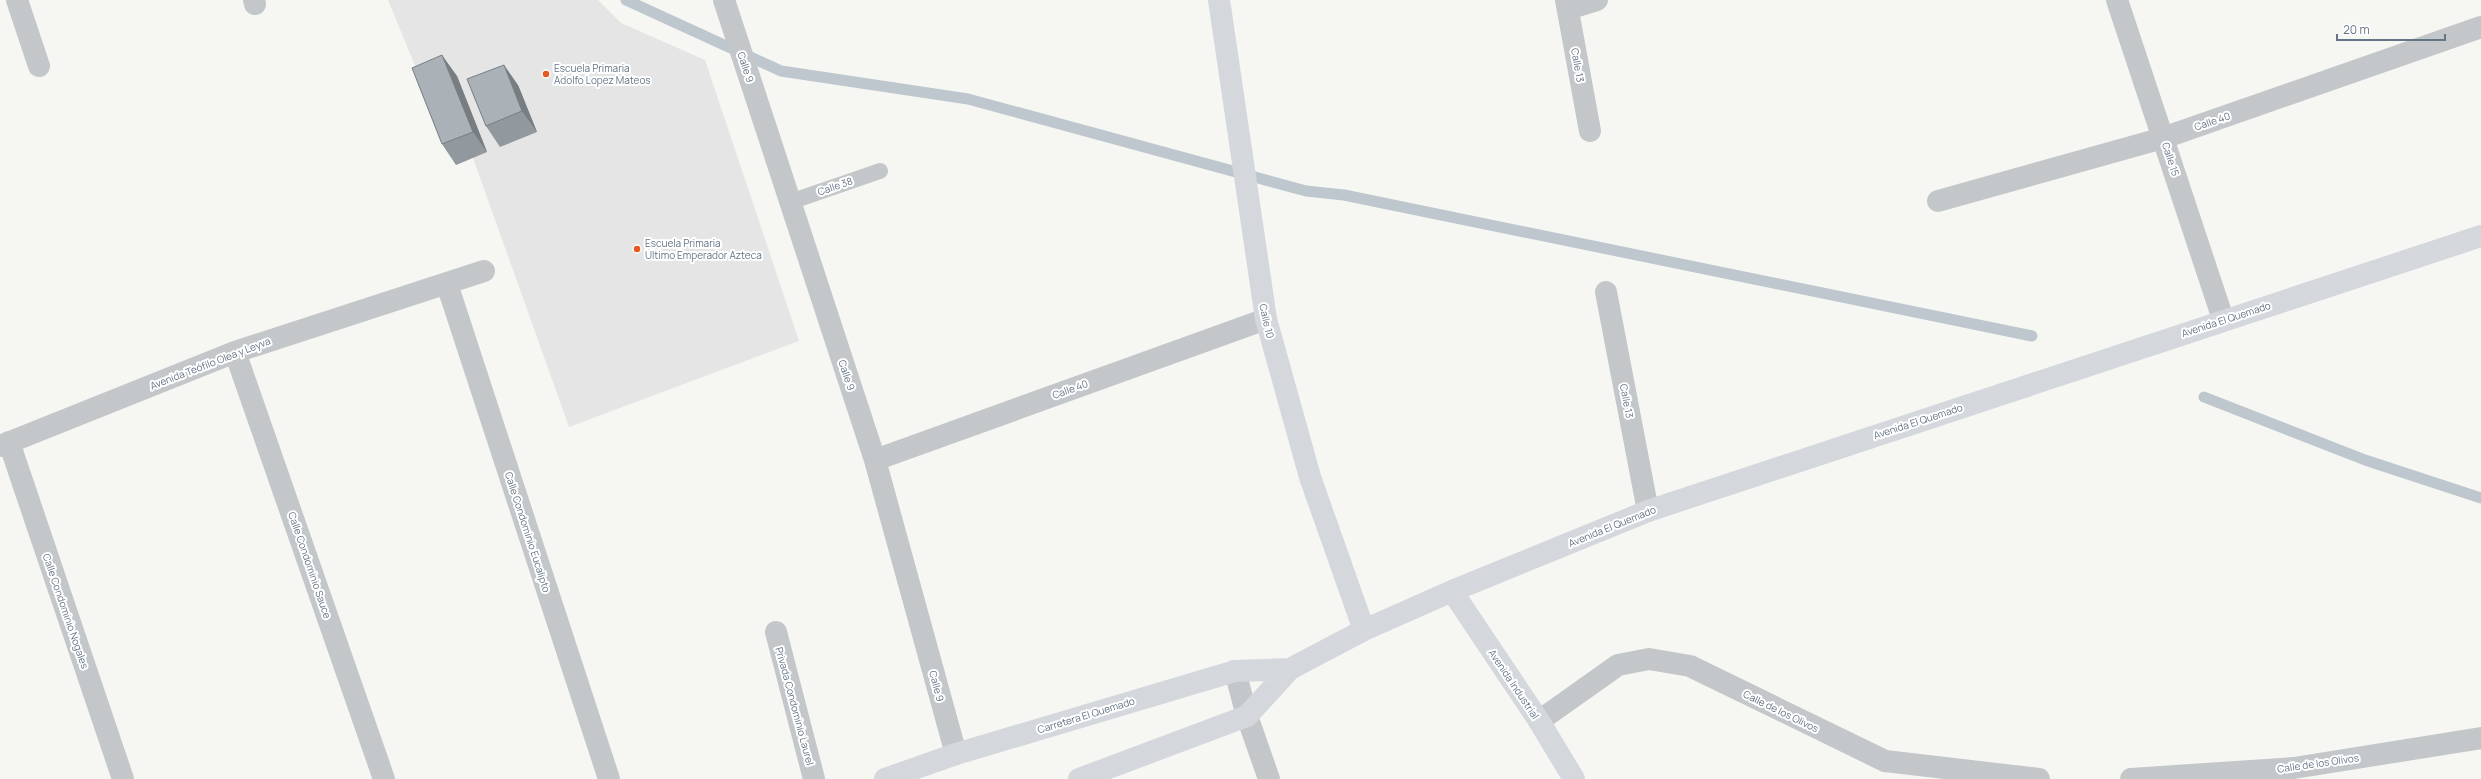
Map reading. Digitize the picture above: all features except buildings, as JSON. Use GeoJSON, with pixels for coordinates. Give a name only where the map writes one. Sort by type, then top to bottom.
{"type":"FeatureCollection","features":[{"type":"Feature","properties":{"kind":"main road","name":"Calle 10"},"geometry":{"type":"LineString","coordinates":[[1219,0],[1239,130],[1250,221],[1266,319],[1310,477],[1364,630]]}},
{"type":"Feature","properties":{"kind":"main road","name":"Avenida El Quemado"},"geometry":{"type":"LineString","coordinates":[[1364,630],[1452,591],[1648,511],[2223,319],[2481,236]]}},
{"type":"Feature","properties":{"kind":"main road","name":"Avenida Industrial"},"geometry":{"type":"LineString","coordinates":[[1452,591],[1539,721],[1574,779]]}},
{"type":"Feature","properties":{"kind":"main road","name":"Carretera El Quemado"},"geometry":{"type":"LineString","coordinates":[[1079,779],[1247,716],[1290,670],[1364,630]]}},
{"type":"Feature","properties":{"kind":"main road","name":"Carretera El Quemado"},"geometry":{"type":"LineString","coordinates":[[885,779],[956,754],[1235,671],[1290,670]]}},
{"type":"Feature","properties":{"kind":"street"},"geometry":{"type":"LineString","coordinates":[[17,0],[39,66]]}},
{"type":"Feature","properties":{"kind":"street","name":"Calle 9"},"geometry":{"type":"LineString","coordinates":[[724,0],[875,460],[956,754]]}},
{"type":"Feature","properties":{"kind":"street"},"geometry":{"type":"LineString","coordinates":[[1567,4],[1597,0]]}},
{"type":"Feature","properties":{"kind":"street","name":"Calle 15"},"geometry":{"type":"LineString","coordinates":[[2117,0],[2223,319]]}},
{"type":"Feature","properties":{"kind":"street","name":"Calle 13"},"geometry":{"type":"LineString","coordinates":[[1567,4],[1590,131]]}},
{"type":"Feature","properties":{"kind":"street","name":"Calle 40"},"geometry":{"type":"LineString","coordinates":[[1938,201],[2163,138],[2481,27]]}},
{"type":"Feature","properties":{"kind":"street","name":"Avenida Teófilo Olea y Leyva"},"geometry":{"type":"LineString","coordinates":[[5,444],[235,352],[484,271]]}},
{"type":"Feature","properties":{"kind":"street","name":"Calle Condominio Eucalipto"},"geometry":{"type":"LineString","coordinates":[[447,284],[609,779]]}},
{"type":"Feature","properties":{"kind":"street","name":"Calle 13"},"geometry":{"type":"LineString","coordinates":[[1606,292],[1648,511]]}},
{"type":"Feature","properties":{"kind":"street","name":"Calle 40"},"geometry":{"type":"LineString","coordinates":[[875,460],[1266,319]]}},
{"type":"Feature","properties":{"kind":"street","name":"Calle Condominio Sauce"},"geometry":{"type":"LineString","coordinates":[[235,352],[384,779]]}},
{"type":"Feature","properties":{"kind":"street","name":"Calle Condominio Nogales"},"geometry":{"type":"LineString","coordinates":[[5,444],[123,779]]}},
{"type":"Feature","properties":{"kind":"street","name":"Privada Condominio Laurel"},"geometry":{"type":"LineString","coordinates":[[776,632],[814,779]]}},
{"type":"Feature","properties":{"kind":"street","name":"Calle de los Olivos"},"geometry":{"type":"LineString","coordinates":[[1539,721],[1618,665],[1649,659],[1690,666],[1885,761],[2039,779]]}},
{"type":"Feature","properties":{"kind":"street"},"geometry":{"type":"LineString","coordinates":[[1235,671],[1247,716],[1270,779]]}},
{"type":"Feature","properties":{"kind":"street","name":"Calle de los Olivos"},"geometry":{"type":"LineString","coordinates":[[2131,779],[2292,773],[2481,738]]}},
{"type":"Feature","properties":{"kind":"lane","name":"Calle 38"},"geometry":{"type":"LineString","coordinates":[[790,202],[880,171]]}},
{"type":"Feature","properties":{"kind":"shaded area","name":"Escuela Primaria Ultimo Emperador Azteca"},"geometry":{"type":"Polygon","coordinates":[[[388,0],[598,0],[621,23],[705,60],[799,341],[569,427],[473,158],[456,165],[388,0]]]}},
{"type":"Feature","properties":{"kind":"waterway"},"geometry":{"type":"LineString","coordinates":[[626,0],[781,71],[968,99],[1306,191],[1344,195],[2032,336]]}},
{"type":"Feature","properties":{"kind":"waterway"},"geometry":{"type":"LineString","coordinates":[[2204,397],[2365,460],[2481,498]]}},
{"type":"Feature","properties":{"kind":"place","name":"Escuela Primaria Adolfo Lopez Mateos"},"geometry":{"type":"Point","coordinates":[546,74]}},
{"type":"Feature","properties":{"kind":"place","name":"Escuela Primaria Ultimo Emperador Azteca"},"geometry":{"type":"Point","coordinates":[637,249]}}]}
